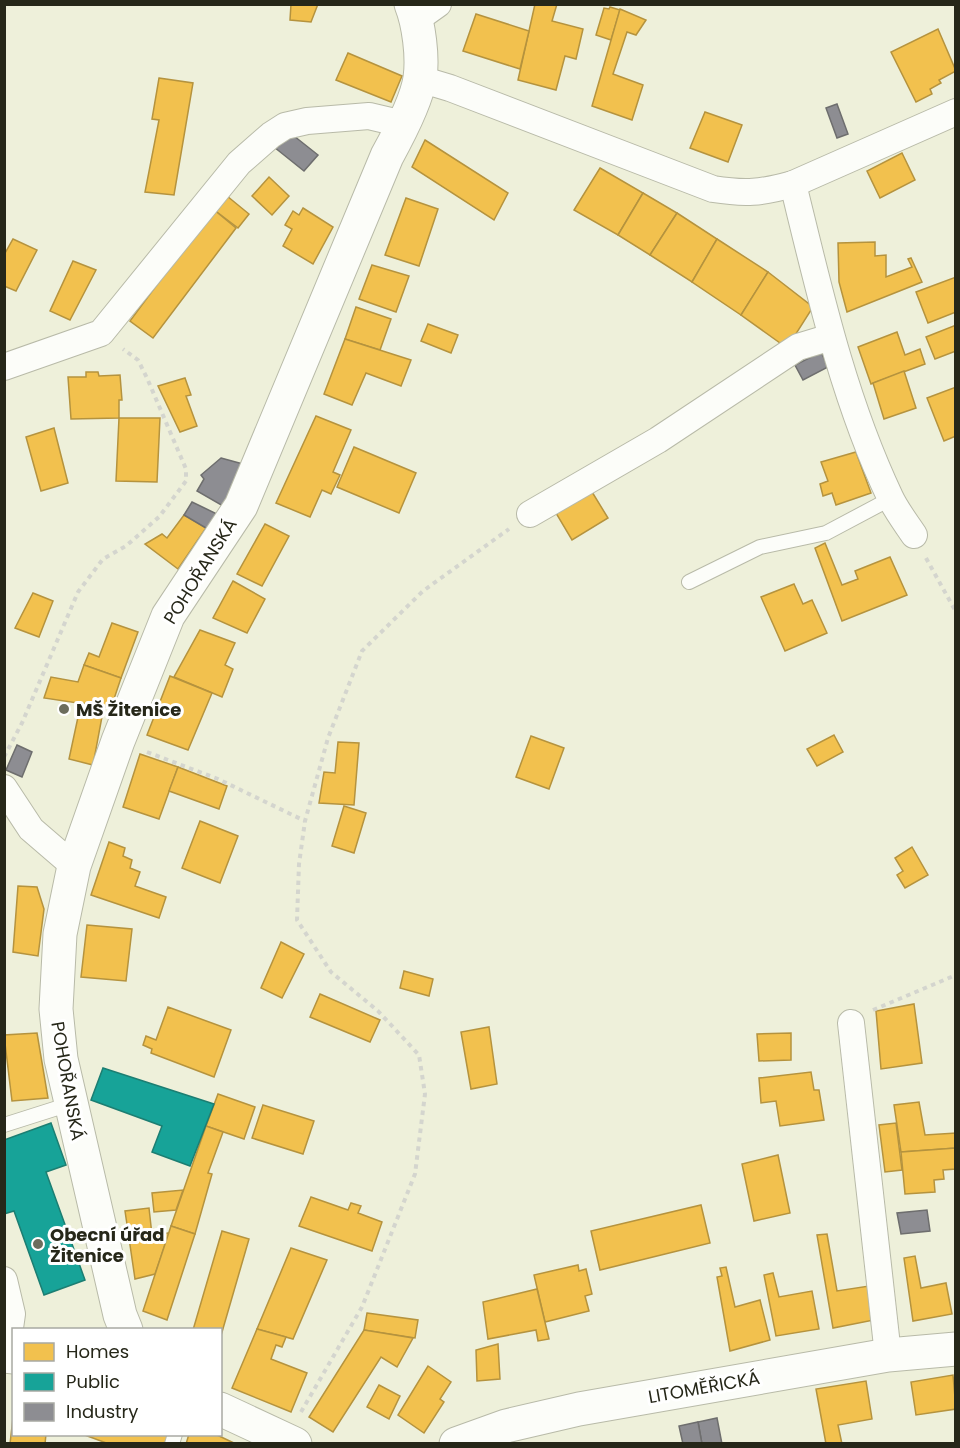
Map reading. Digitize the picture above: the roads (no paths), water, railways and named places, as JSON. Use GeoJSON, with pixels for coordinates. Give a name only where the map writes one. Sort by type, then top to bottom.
{"type":"FeatureCollection","features":[{"type":"Feature","properties":{"kind":"street","name":"POHOŘANSKÁ"},"geometry":{"type":"LineString","coordinates":[[126,1328],[120,1315],[61,1059],[56,1009],[60,934],[74,866],[118,741],[168,616],[241,506],[387,156],[403,124],[420,79],[422,9]]}},
{"type":"Feature","properties":{"kind":"street"},"geometry":{"type":"LineString","coordinates":[[420,79],[461,92],[713,189],[738,193],[765,192],[793,184],[956,112]]}},
{"type":"Feature","properties":{"kind":"street"},"geometry":{"type":"LineString","coordinates":[[4,367],[101,333],[238,163],[285,126],[307,121],[369,116],[403,124]]}},
{"type":"Feature","properties":{"kind":"street"},"geometry":{"type":"LineString","coordinates":[[793,184],[831,337],[863,433],[890,499],[914,536]]}},
{"type":"Feature","properties":{"kind":"street"},"geometry":{"type":"LineString","coordinates":[[530,514],[658,440],[798,347],[831,337]]}},
{"type":"Feature","properties":{"kind":"street"},"geometry":{"type":"LineString","coordinates":[[4,788],[31,830],[74,866]]}},
{"type":"Feature","properties":{"kind":"street"},"geometry":{"type":"LineString","coordinates":[[851,1023],[888,1355]]}},
{"type":"Feature","properties":{"kind":"street"},"geometry":{"type":"LineString","coordinates":[[4,1280],[12,1314],[8,1356]]}},
{"type":"Feature","properties":{"kind":"street","name":"LITOMĚŘICKÁ"},"geometry":{"type":"LineString","coordinates":[[456,1443],[506,1426],[579,1409],[888,1355],[956,1349]]}},
{"type":"Feature","properties":{"kind":"street"},"geometry":{"type":"LineString","coordinates":[[222,1410],[291,1442]]}},
{"type":"Feature","properties":{"kind":"lane"},"geometry":{"type":"LineString","coordinates":[[688,582],[760,547],[826,533],[890,499]]}},
{"type":"Feature","properties":{"kind":"lane"},"geometry":{"type":"LineString","coordinates":[[4,1125],[70,1104]]}},
{"type":"Feature","properties":{"kind":"place","name":"MŠ Žitenice"},"geometry":{"type":"Point","coordinates":[64,709]}},
{"type":"Feature","properties":{"kind":"place","name":"Obecní úřad Žitenice"},"geometry":{"type":"Point","coordinates":[38,1244]}}]}
